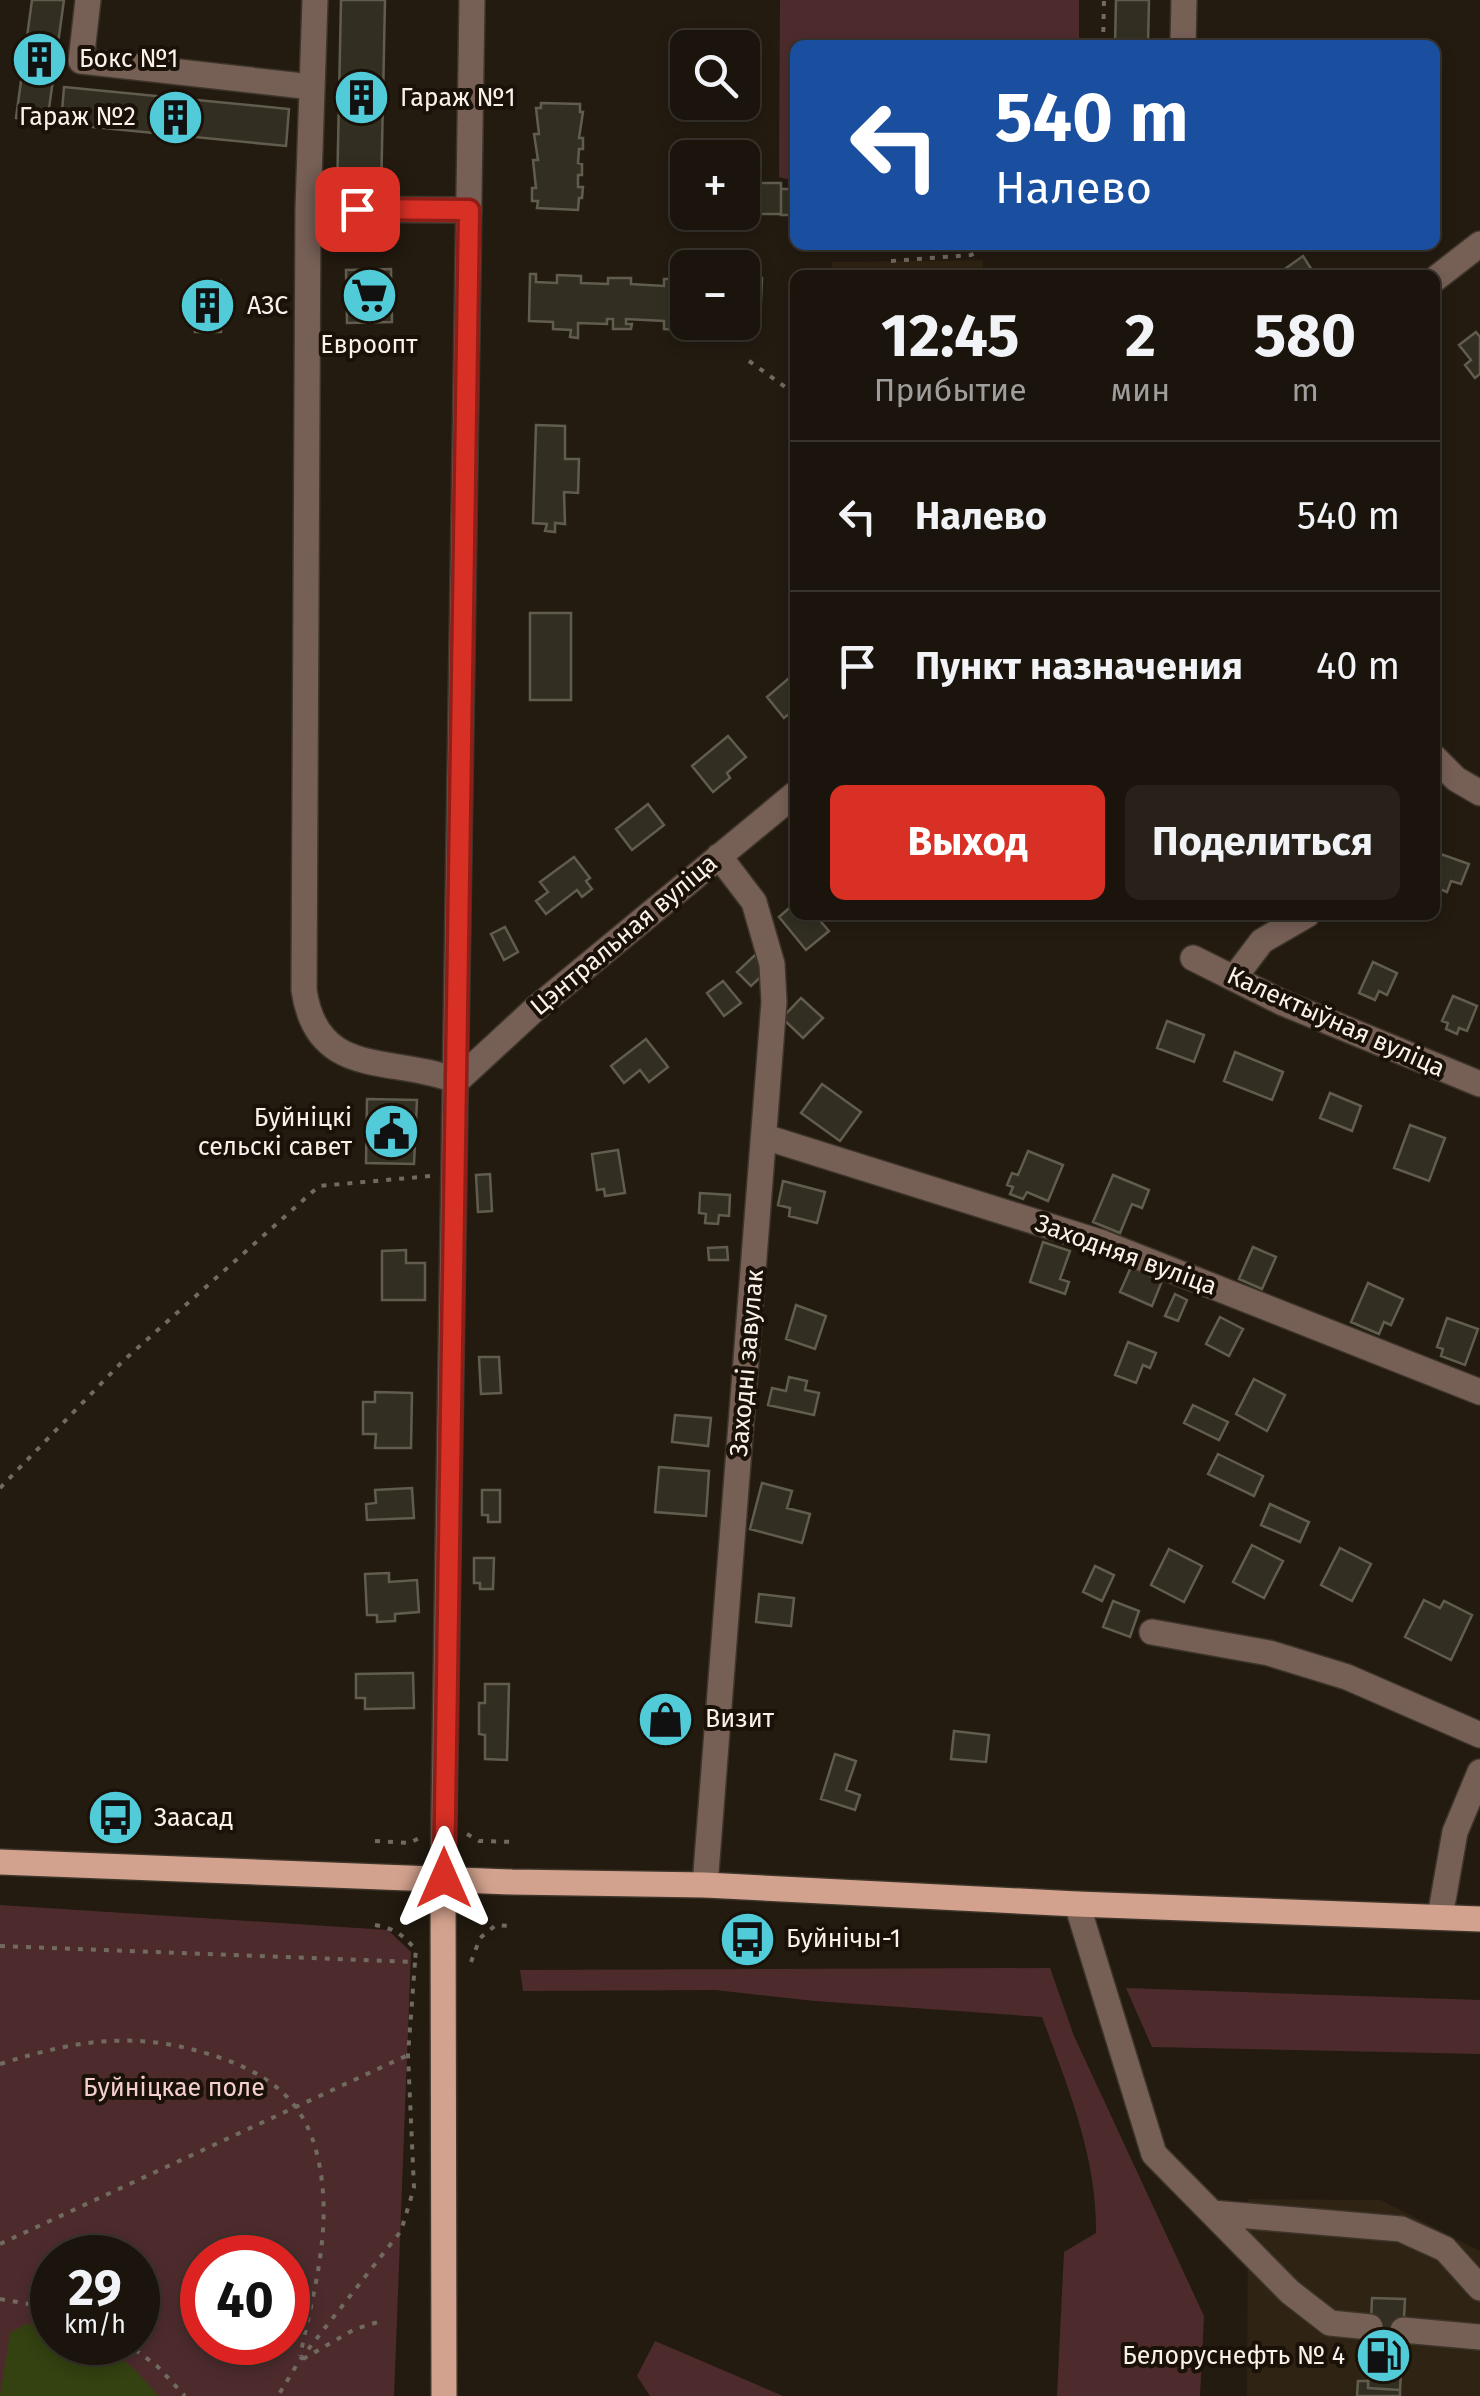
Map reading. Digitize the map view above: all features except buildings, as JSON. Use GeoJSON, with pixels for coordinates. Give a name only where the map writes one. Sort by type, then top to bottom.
{"type":"FeatureCollection","features":[{"type":"Feature","properties":{"kind":"main road"},"geometry":{"type":"LineString","coordinates":[[0,1862],[705,1885],[1480,1919]]}},
{"type":"Feature","properties":{"kind":"main road"},"geometry":{"type":"LineString","coordinates":[[444,1878],[444,2396]]}},
{"type":"Feature","properties":{"kind":"street"},"geometry":{"type":"LineString","coordinates":[[88,0],[81,60],[312,86]]}},
{"type":"Feature","properties":{"kind":"street"},"geometry":{"type":"LineString","coordinates":[[315,0],[308,209],[306,1008],[320,1036],[344,1056],[410,1066],[457,1080]]}},
{"type":"Feature","properties":{"kind":"street"},"geometry":{"type":"LineString","coordinates":[[444,1878],[472,0]]}},
{"type":"Feature","properties":{"kind":"street"},"geometry":{"type":"LineString","coordinates":[[1182,40],[1184,0]]}},
{"type":"Feature","properties":{"kind":"street"},"geometry":{"type":"LineString","coordinates":[[308,209],[469,204]]}},
{"type":"Feature","properties":{"kind":"street"},"geometry":{"type":"LineString","coordinates":[[1440,275],[1480,244]]}},
{"type":"Feature","properties":{"kind":"street"},"geometry":{"type":"LineString","coordinates":[[1440,764],[1480,793]]}},
{"type":"Feature","properties":{"kind":"street","name":"Цэнтральная вуліца"},"geometry":{"type":"LineString","coordinates":[[457,1080],[535,1009],[790,798]]}},
{"type":"Feature","properties":{"kind":"street","name":"Заходні завулак"},"geometry":{"type":"LineString","coordinates":[[705,1885],[774,1002],[772,964],[754,902],[719,856]]}},
{"type":"Feature","properties":{"kind":"street"},"geometry":{"type":"LineString","coordinates":[[1234,978],[1262,942],[1299,920]]}},
{"type":"Feature","properties":{"kind":"street","name":"Калектыўная вуліца"},"geometry":{"type":"LineString","coordinates":[[1193,958],[1283,1003],[1480,1084]]}},
{"type":"Feature","properties":{"kind":"street","name":"Заходняя вуліца"},"geometry":{"type":"LineString","coordinates":[[765,1137],[1103,1243],[1480,1392]]}},
{"type":"Feature","properties":{"kind":"street"},"geometry":{"type":"LineString","coordinates":[[1152,1632],[1270,1652],[1347,1678],[1480,1735]]}},
{"type":"Feature","properties":{"kind":"street"},"geometry":{"type":"LineString","coordinates":[[1440,1918],[1454,1832],[1480,1772]]}},
{"type":"Feature","properties":{"kind":"street"},"geometry":{"type":"LineString","coordinates":[[1077,1904],[1154,2154],[1290,2292],[1330,2324],[1370,2327]]}},
{"type":"Feature","properties":{"kind":"street"},"geometry":{"type":"LineString","coordinates":[[1212,2213],[1401,2229],[1445,2249],[1480,2288]]}},
{"type":"Feature","properties":{"kind":"street"},"geometry":{"type":"LineString","coordinates":[[1403,2330],[1480,2338]]}},
{"type":"Feature","properties":{"kind":"path"},"geometry":{"type":"LineString","coordinates":[[1103,40],[1104,0]]}},
{"type":"Feature","properties":{"kind":"path"},"geometry":{"type":"LineString","coordinates":[[890,261],[971,255],[981,250]]}},
{"type":"Feature","properties":{"kind":"path"},"geometry":{"type":"LineString","coordinates":[[749,361],[790,390]]}},
{"type":"Feature","properties":{"kind":"path"},"geometry":{"type":"LineString","coordinates":[[0,1488],[123,1362],[319,1186],[456,1174]]}},
{"type":"Feature","properties":{"kind":"path"},"geometry":{"type":"LineString","coordinates":[[465,1826],[467,1836],[478,1841],[514,1842]]}},
{"type":"Feature","properties":{"kind":"path"},"geometry":{"type":"LineString","coordinates":[[376,1841],[410,1842],[425,1836]]}},
{"type":"Feature","properties":{"kind":"path"},"geometry":{"type":"LineString","coordinates":[[310,2347],[401,2230],[414,2188],[408,2055],[416,1950],[391,1927],[374,1925]]}},
{"type":"Feature","properties":{"kind":"path"},"geometry":{"type":"LineString","coordinates":[[472,1962],[480,1938],[496,1925],[511,1926]]}},
{"type":"Feature","properties":{"kind":"path"},"geometry":{"type":"LineString","coordinates":[[0,1946],[415,1962]]}},
{"type":"Feature","properties":{"kind":"path"},"geometry":{"type":"LineString","coordinates":[[0,2064],[44,2050],[86,2043],[156,2040],[252,2069],[278,2086],[296,2107],[322,2181],[323,2226],[310,2309]]}},
{"type":"Feature","properties":{"kind":"path"},"geometry":{"type":"LineString","coordinates":[[0,2244],[408,2055]]}},
{"type":"Feature","properties":{"kind":"path"},"geometry":{"type":"LineString","coordinates":[[0,2299],[30,2304]]}},
{"type":"Feature","properties":{"kind":"path"},"geometry":{"type":"LineString","coordinates":[[310,2355],[355,2329],[378,2322]]}},
{"type":"Feature","properties":{"kind":"path"},"geometry":{"type":"LineString","coordinates":[[156,2365],[185,2396]]}},
{"type":"Feature","properties":{"kind":"path"},"geometry":{"type":"LineString","coordinates":[[278,2396],[297,2365]]}},
{"type":"Feature","properties":{"kind":"shaded area"},"geometry":{"type":"Polygon","coordinates":[[[983,260],[983,270],[832,270],[832,262],[983,260]]]}},
{"type":"Feature","properties":{"kind":"shaded area"},"geometry":{"type":"Polygon","coordinates":[[[1248,2199],[1381,2200],[1480,2251],[1480,2396],[1247,2396],[1248,2199]]]}},
{"type":"Feature","properties":{"kind":"shaded area"},"geometry":{"type":"Polygon","coordinates":[[[30,2324],[30,2365],[130,2365],[159,2396],[0,2396],[10,2333],[30,2324]]]}},
{"type":"Feature","properties":{"kind":"green space"},"geometry":{"type":"Polygon","coordinates":[[[780,0],[1079,0],[1079,40],[790,40],[790,180],[779,177],[780,0]]]}},
{"type":"Feature","properties":{"kind":"green space","name":"Буйніцкае поле"},"geometry":{"type":"Polygon","coordinates":[[[0,1905],[388,1930],[411,1952],[394,2396],[0,2396],[0,1905]]]}},
{"type":"Feature","properties":{"kind":"green space"},"geometry":{"type":"Polygon","coordinates":[[[1050,1968],[1074,2036],[1204,2316],[1200,2396],[1057,2396],[1064,2252],[1096,2233],[1095,2205],[1079,2123],[1042,2017],[715,1990],[523,1991],[520,1970],[1050,1968]]]}},
{"type":"Feature","properties":{"kind":"green space"},"geometry":{"type":"Polygon","coordinates":[[[1126,1988],[1480,2000],[1480,2054],[1152,2047],[1126,1988]]]}},
{"type":"Feature","properties":{"kind":"green space"},"geometry":{"type":"Polygon","coordinates":[[[655,2341],[783,2396],[650,2396],[637,2376],[655,2341]]]}},
{"type":"Feature","properties":{"kind":"place","name":"Бокс №1"},"geometry":{"type":"Point","coordinates":[40,59]}},
{"type":"Feature","properties":{"kind":"place","name":"Гараж №1"},"geometry":{"type":"Point","coordinates":[361,98]}},
{"type":"Feature","properties":{"kind":"place","name":"Гараж №2"},"geometry":{"type":"Point","coordinates":[175,117]}},
{"type":"Feature","properties":{"kind":"place","name":"Евроопт"},"geometry":{"type":"Point","coordinates":[369,296]}},
{"type":"Feature","properties":{"kind":"place","name":"АЗС"},"geometry":{"type":"Point","coordinates":[208,306]}},
{"type":"Feature","properties":{"kind":"place","name":"Буйніцкі сельскі савет"},"geometry":{"type":"Point","coordinates":[391,1132]}},
{"type":"Feature","properties":{"kind":"place","name":"Визит"},"geometry":{"type":"Point","coordinates":[666,1719]}},
{"type":"Feature","properties":{"kind":"place","name":"Заасад"},"geometry":{"type":"Point","coordinates":[115,1818]}},
{"type":"Feature","properties":{"kind":"place","name":"Буйнічы-1"},"geometry":{"type":"Point","coordinates":[747,1939]}},
{"type":"Feature","properties":{"kind":"place","name":"Белоруснефть № 4"},"geometry":{"type":"Point","coordinates":[1384,2356]}},
{"type":"Feature","properties":{"kind":"route"},"geometry":{"type":"LineString","coordinates":[[357,209],[469,210],[444,1878]]}}]}
